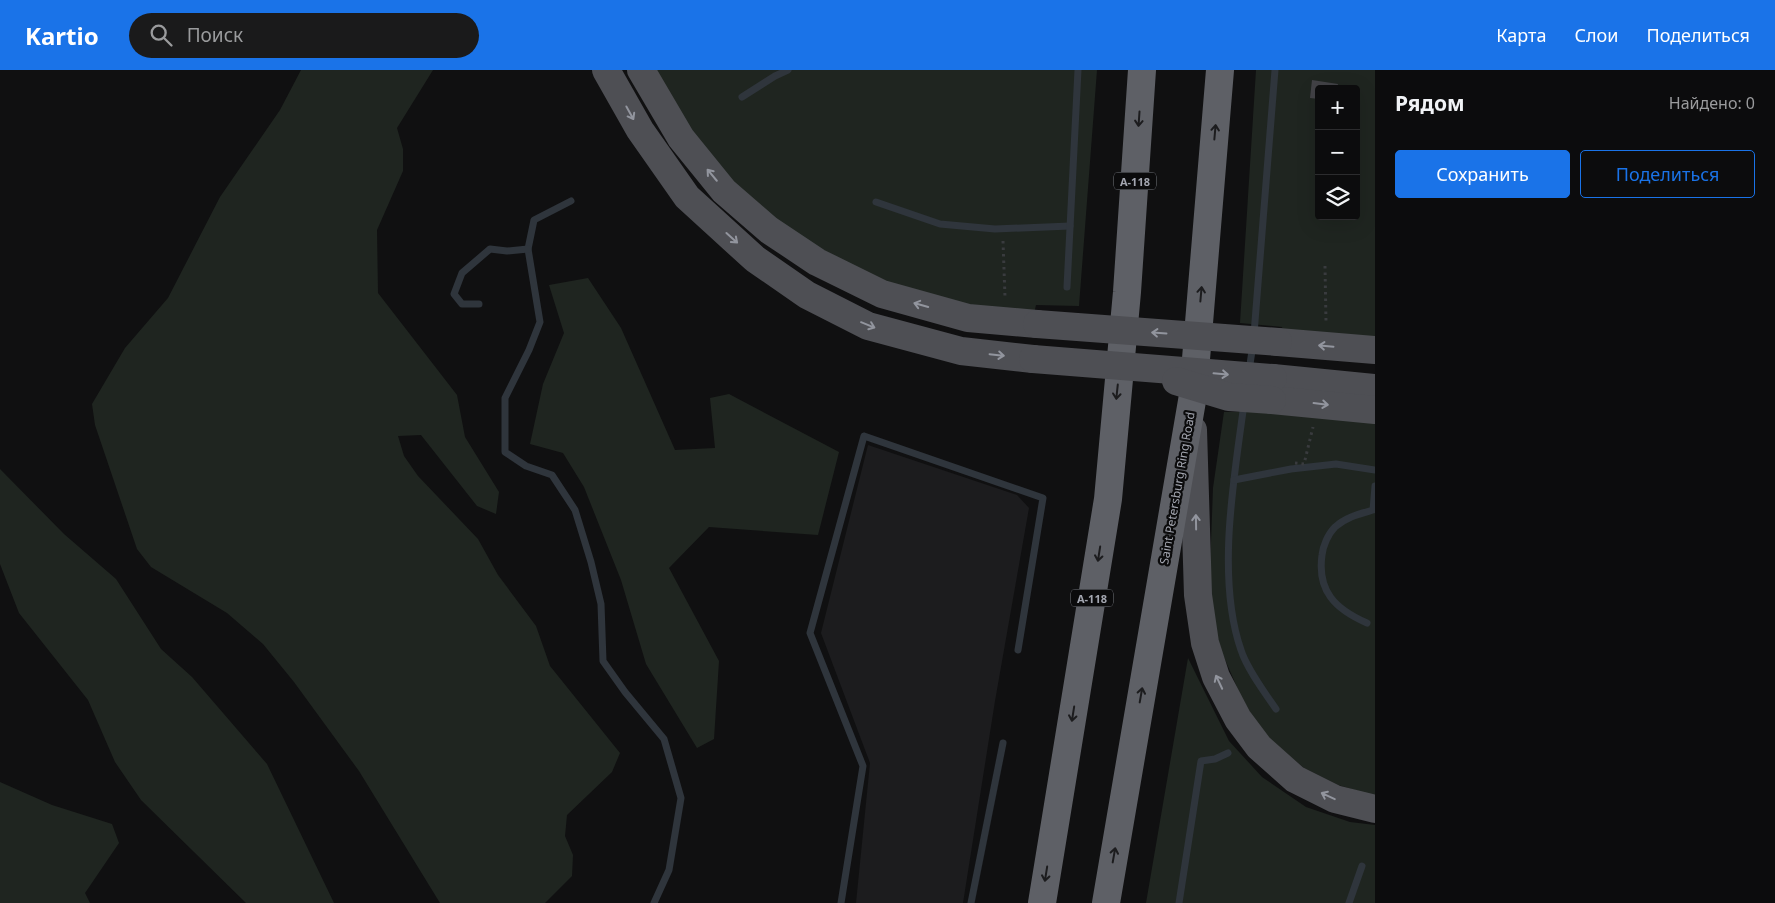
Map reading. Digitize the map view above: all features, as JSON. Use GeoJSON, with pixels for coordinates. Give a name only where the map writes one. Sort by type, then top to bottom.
{"type":"FeatureCollection","features":[{"type":"Feature","properties":{"kind":"highway","name":"А-118"},"geometry":{"type":"LineString","coordinates":[[1042,903],[1108,499],[1127,292],[1142,70]]}},
{"type":"Feature","properties":{"kind":"highway","name":"Saint Petersburg Ring Road"},"geometry":{"type":"LineString","coordinates":[[1106,903],[1193,395],[1220,70]]}},
{"type":"Feature","properties":{"kind":"main road"},"geometry":{"type":"LineString","coordinates":[[606,70],[640,130],[687,197],[755,259],[807,295],[868,326],[961,351],[1033,359],[1129,366],[1273,389],[1375,410]]}},
{"type":"Feature","properties":{"kind":"main road"},"geometry":{"type":"LineString","coordinates":[[641,70],[681,138],[724,191],[769,230],[817,262],[882,294],[968,318],[1375,350]]}},
{"type":"Feature","properties":{"kind":"main road"},"geometry":{"type":"LineString","coordinates":[[1273,389],[1375,388]]}},
{"type":"Feature","properties":{"kind":"main road"},"geometry":{"type":"LineString","coordinates":[[1193,395],[1198,595],[1205,643],[1216,677],[1238,719],[1259,747],[1295,779],[1335,799],[1375,809]]}},
{"type":"Feature","properties":{"kind":"path"},"geometry":{"type":"LineString","coordinates":[[1003,241],[1005,304]]}},
{"type":"Feature","properties":{"kind":"path"},"geometry":{"type":"LineString","coordinates":[[1325,266],[1326,328]]}},
{"type":"Feature","properties":{"kind":"path"},"geometry":{"type":"LineString","coordinates":[[1295,463],[1304,464],[1315,421]]}},
{"type":"Feature","properties":{"kind":"shaded area"},"geometry":{"type":"Polygon","coordinates":[[[301,70],[433,70],[397,128],[403,149],[403,171],[377,230],[378,293],[457,395],[465,437],[499,492],[496,514],[477,506],[421,435],[398,436],[404,456],[418,476],[478,539],[498,575],[536,626],[550,666],[620,753],[612,772],[567,815],[565,836],[573,855],[572,876],[545,903],[440,903],[359,771],[294,682],[263,644],[227,613],[151,567],[137,549],[95,425],[92,404],[125,348],[168,298],[220,197],[280,110],[301,70]]]}},
{"type":"Feature","properties":{"kind":"shaded area"},"geometry":{"type":"Polygon","coordinates":[[[652,70],[1097,70],[1079,306],[1036,305],[1033,318],[961,306],[888,282],[830,256],[773,218],[736,188],[696,138],[652,70]]]}},
{"type":"Feature","properties":{"kind":"shaded area"},"geometry":{"type":"Polygon","coordinates":[[[1256,70],[1375,70],[1375,341],[1284,334],[1282,327],[1240,323],[1256,70]]]}},
{"type":"Feature","properties":{"kind":"shaded area"},"geometry":{"type":"Polygon","coordinates":[[[588,278],[621,328],[675,450],[715,448],[710,398],[729,394],[839,452],[818,535],[709,527],[669,568],[719,661],[714,739],[697,748],[646,664],[621,580],[584,487],[563,453],[530,444],[543,384],[564,333],[549,285],[588,278]]]}},
{"type":"Feature","properties":{"kind":"shaded area"},"geometry":{"type":"Polygon","coordinates":[[[1224,412],[1317,412],[1375,417],[1375,796],[1338,785],[1304,768],[1261,732],[1240,694],[1220,648],[1209,598],[1213,488],[1224,412]]]}},
{"type":"Feature","properties":{"kind":"shaded area"},"geometry":{"type":"Polygon","coordinates":[[[868,445],[1017,495],[1029,508],[995,701],[963,903],[856,903],[870,763],[821,633],[868,445]]]}},
{"type":"Feature","properties":{"kind":"shaded area"},"geometry":{"type":"Polygon","coordinates":[[[0,469],[64,534],[116,579],[161,649],[192,677],[267,764],[334,903],[246,903],[141,800],[115,762],[88,700],[19,613],[0,564],[0,469]]]}},
{"type":"Feature","properties":{"kind":"shaded area"},"geometry":{"type":"Polygon","coordinates":[[[1188,658],[1229,741],[1262,777],[1306,807],[1350,822],[1375,825],[1375,903],[1146,903],[1188,658]]]}},
{"type":"Feature","properties":{"kind":"shaded area"},"geometry":{"type":"Polygon","coordinates":[[[0,782],[52,805],[112,824],[119,843],[85,893],[90,903],[0,903],[0,782]]]}},
{"type":"Feature","properties":{"kind":"building"},"geometry":{"type":"Polygon","coordinates":[[[1312,80],[1338,84],[1315,85],[1315,99],[1310,98],[1312,80]]]}},
{"type":"Feature","properties":{"kind":"waterway"},"geometry":{"type":"LineString","coordinates":[[742,97],[788,70]]}},
{"type":"Feature","properties":{"kind":"waterway"},"geometry":{"type":"LineString","coordinates":[[1067,287],[1078,70]]}},
{"type":"Feature","properties":{"kind":"waterway"},"geometry":{"type":"LineString","coordinates":[[1254,334],[1275,70]]}},
{"type":"Feature","properties":{"kind":"waterway"},"geometry":{"type":"LineString","coordinates":[[571,201],[534,220],[528,249],[540,322],[529,350],[505,398],[505,452],[526,466],[552,475],[575,510],[591,562],[601,604],[603,661],[625,692],[664,739],[681,798],[669,870],[654,903]]}},
{"type":"Feature","properties":{"kind":"waterway"},"geometry":{"type":"LineString","coordinates":[[876,202],[940,224],[995,229],[1070,226]]}},
{"type":"Feature","properties":{"kind":"waterway"},"geometry":{"type":"LineString","coordinates":[[479,304],[462,304],[454,294],[462,273],[490,249],[507,251],[528,249]]}},
{"type":"Feature","properties":{"kind":"waterway"},"geometry":{"type":"LineString","coordinates":[[1249,371],[1253,344]]}},
{"type":"Feature","properties":{"kind":"waterway"},"geometry":{"type":"LineString","coordinates":[[1244,404],[1229,528],[1230,592],[1234,622],[1241,650],[1247,665],[1276,709]]}},
{"type":"Feature","properties":{"kind":"waterway"},"geometry":{"type":"LineString","coordinates":[[841,903],[863,766],[810,633],[864,436],[1043,498],[1018,650]]}},
{"type":"Feature","properties":{"kind":"waterway"},"geometry":{"type":"LineString","coordinates":[[1234,480],[1291,469],[1336,464],[1375,470]]}},
{"type":"Feature","properties":{"kind":"waterway"},"geometry":{"type":"LineString","coordinates":[[1367,623],[1337,605],[1326,589],[1322,579],[1321,568],[1323,548],[1330,533],[1335,527],[1353,516],[1373,510],[1375,486]]}},
{"type":"Feature","properties":{"kind":"waterway"},"geometry":{"type":"LineString","coordinates":[[971,903],[1003,743]]}},
{"type":"Feature","properties":{"kind":"waterway"},"geometry":{"type":"LineString","coordinates":[[1179,903],[1201,761],[1215,759],[1228,753]]}},
{"type":"Feature","properties":{"kind":"waterway"},"geometry":{"type":"LineString","coordinates":[[1349,903],[1362,866]]}}]}
